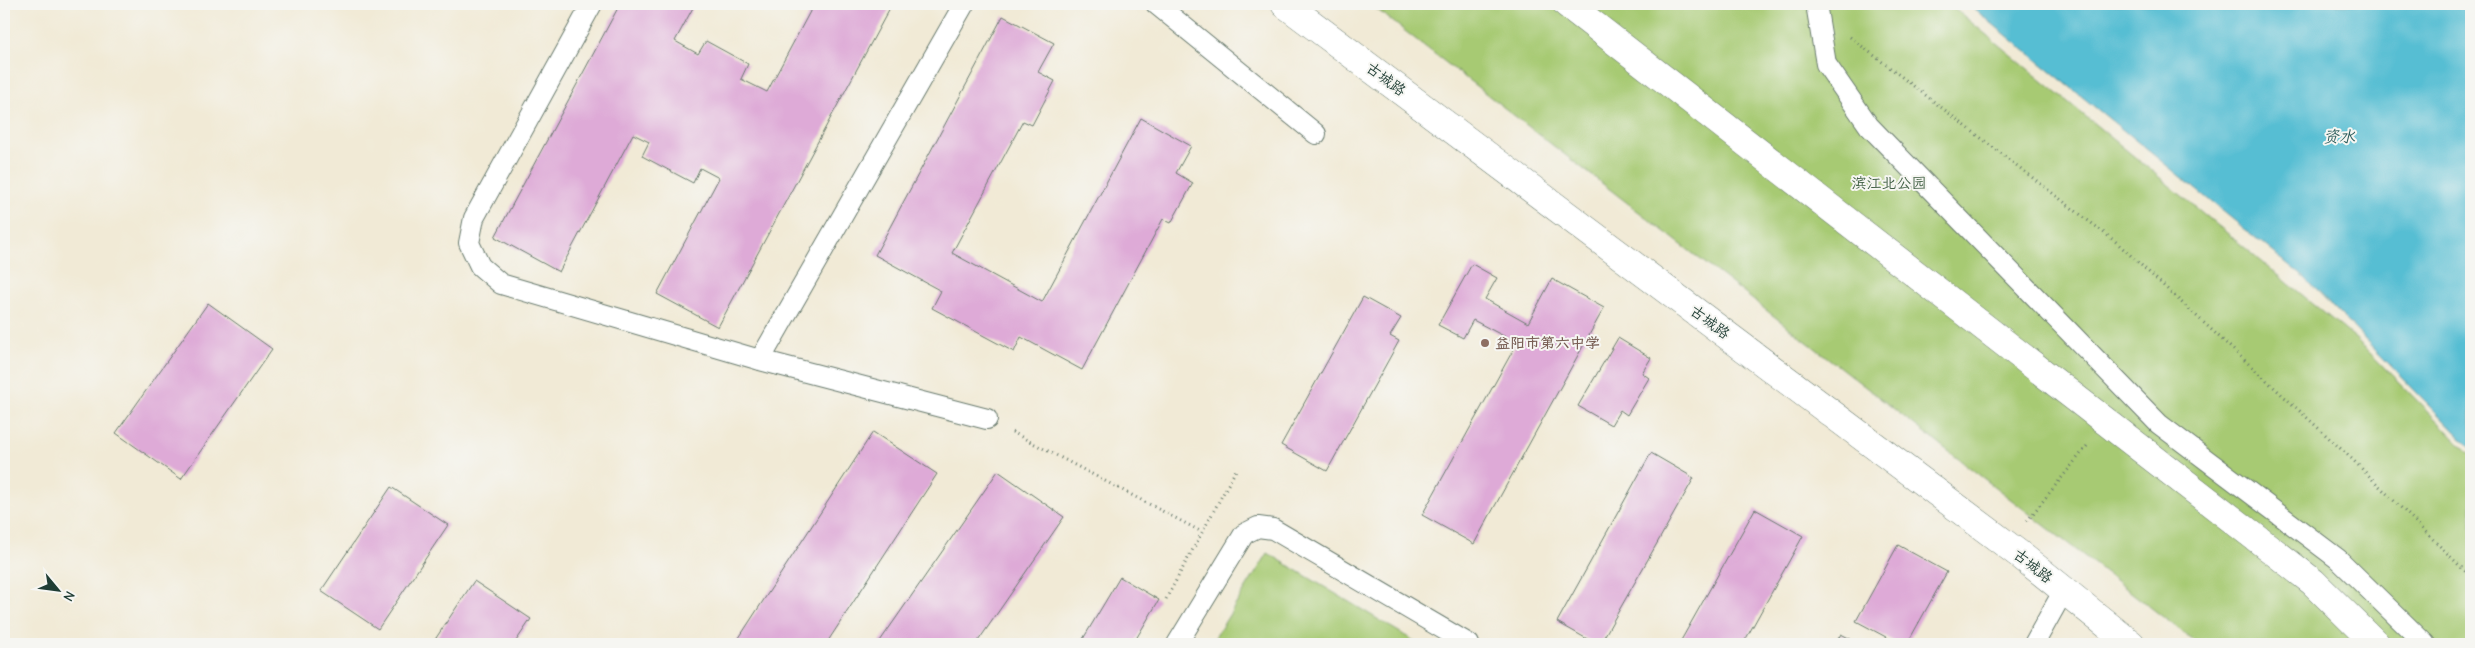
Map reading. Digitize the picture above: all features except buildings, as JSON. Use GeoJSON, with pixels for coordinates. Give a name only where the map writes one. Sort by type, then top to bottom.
{"type":"FeatureCollection","features":[{"type":"Feature","properties":{"kind":"street","name":"古城路"},"geometry":{"type":"LineString","coordinates":[[1285,4],[2007,545],[2131,644]]}},
{"type":"Feature","properties":{"kind":"street"},"geometry":{"type":"LineString","coordinates":[[1567,4],[2313,582],[2376,644]]}},
{"type":"Feature","properties":{"kind":"lane"},"geometry":{"type":"LineString","coordinates":[[592,4],[474,218],[469,242],[480,266],[501,284],[760,360],[987,419]]}},
{"type":"Feature","properties":{"kind":"lane"},"geometry":{"type":"LineString","coordinates":[[760,360],[964,4]]}},
{"type":"Feature","properties":{"kind":"lane"},"geometry":{"type":"LineString","coordinates":[[1156,4],[1316,134]]}},
{"type":"Feature","properties":{"kind":"lane"},"geometry":{"type":"LineString","coordinates":[[1815,7],[1826,64],[1869,126],[2159,424],[2338,559],[2425,644]]}},
{"type":"Feature","properties":{"kind":"lane"},"geometry":{"type":"LineString","coordinates":[[1177,644],[1244,534],[1258,527],[1273,529],[1470,644]]}},
{"type":"Feature","properties":{"kind":"lane"},"geometry":{"type":"LineString","coordinates":[[2034,644],[2064,590]]}},
{"type":"Feature","properties":{"kind":"path"},"geometry":{"type":"LineString","coordinates":[[1815,7],[2116,242],[2353,460],[2471,577]]}},
{"type":"Feature","properties":{"kind":"path"},"geometry":{"type":"LineString","coordinates":[[987,419],[1202,532]]}},
{"type":"Feature","properties":{"kind":"path"},"geometry":{"type":"LineString","coordinates":[[2007,545],[2106,422]]}},
{"type":"Feature","properties":{"kind":"path"},"geometry":{"type":"LineString","coordinates":[[1166,600],[1237,468]]}},
{"type":"Feature","properties":{"kind":"green space","name":"滨江北公园"},"geometry":{"type":"Polygon","coordinates":[[[1370,4],[1949,4],[2357,340],[2471,455],[2471,644],[2198,644],[1370,4]]]}},
{"type":"Feature","properties":{"kind":"green space"},"geometry":{"type":"Polygon","coordinates":[[[1268,553],[1419,644],[1211,644],[1268,553]]]}},
{"type":"Feature","properties":{"kind":"water","name":"资水"},"geometry":{"type":"Polygon","coordinates":[[[1968,4],[2471,4],[2471,448],[2305,278],[1968,4]]]}},
{"type":"Feature","properties":{"kind":"place","name":"益阳市第六中学"},"geometry":{"type":"Point","coordinates":[1485,343]}}]}
